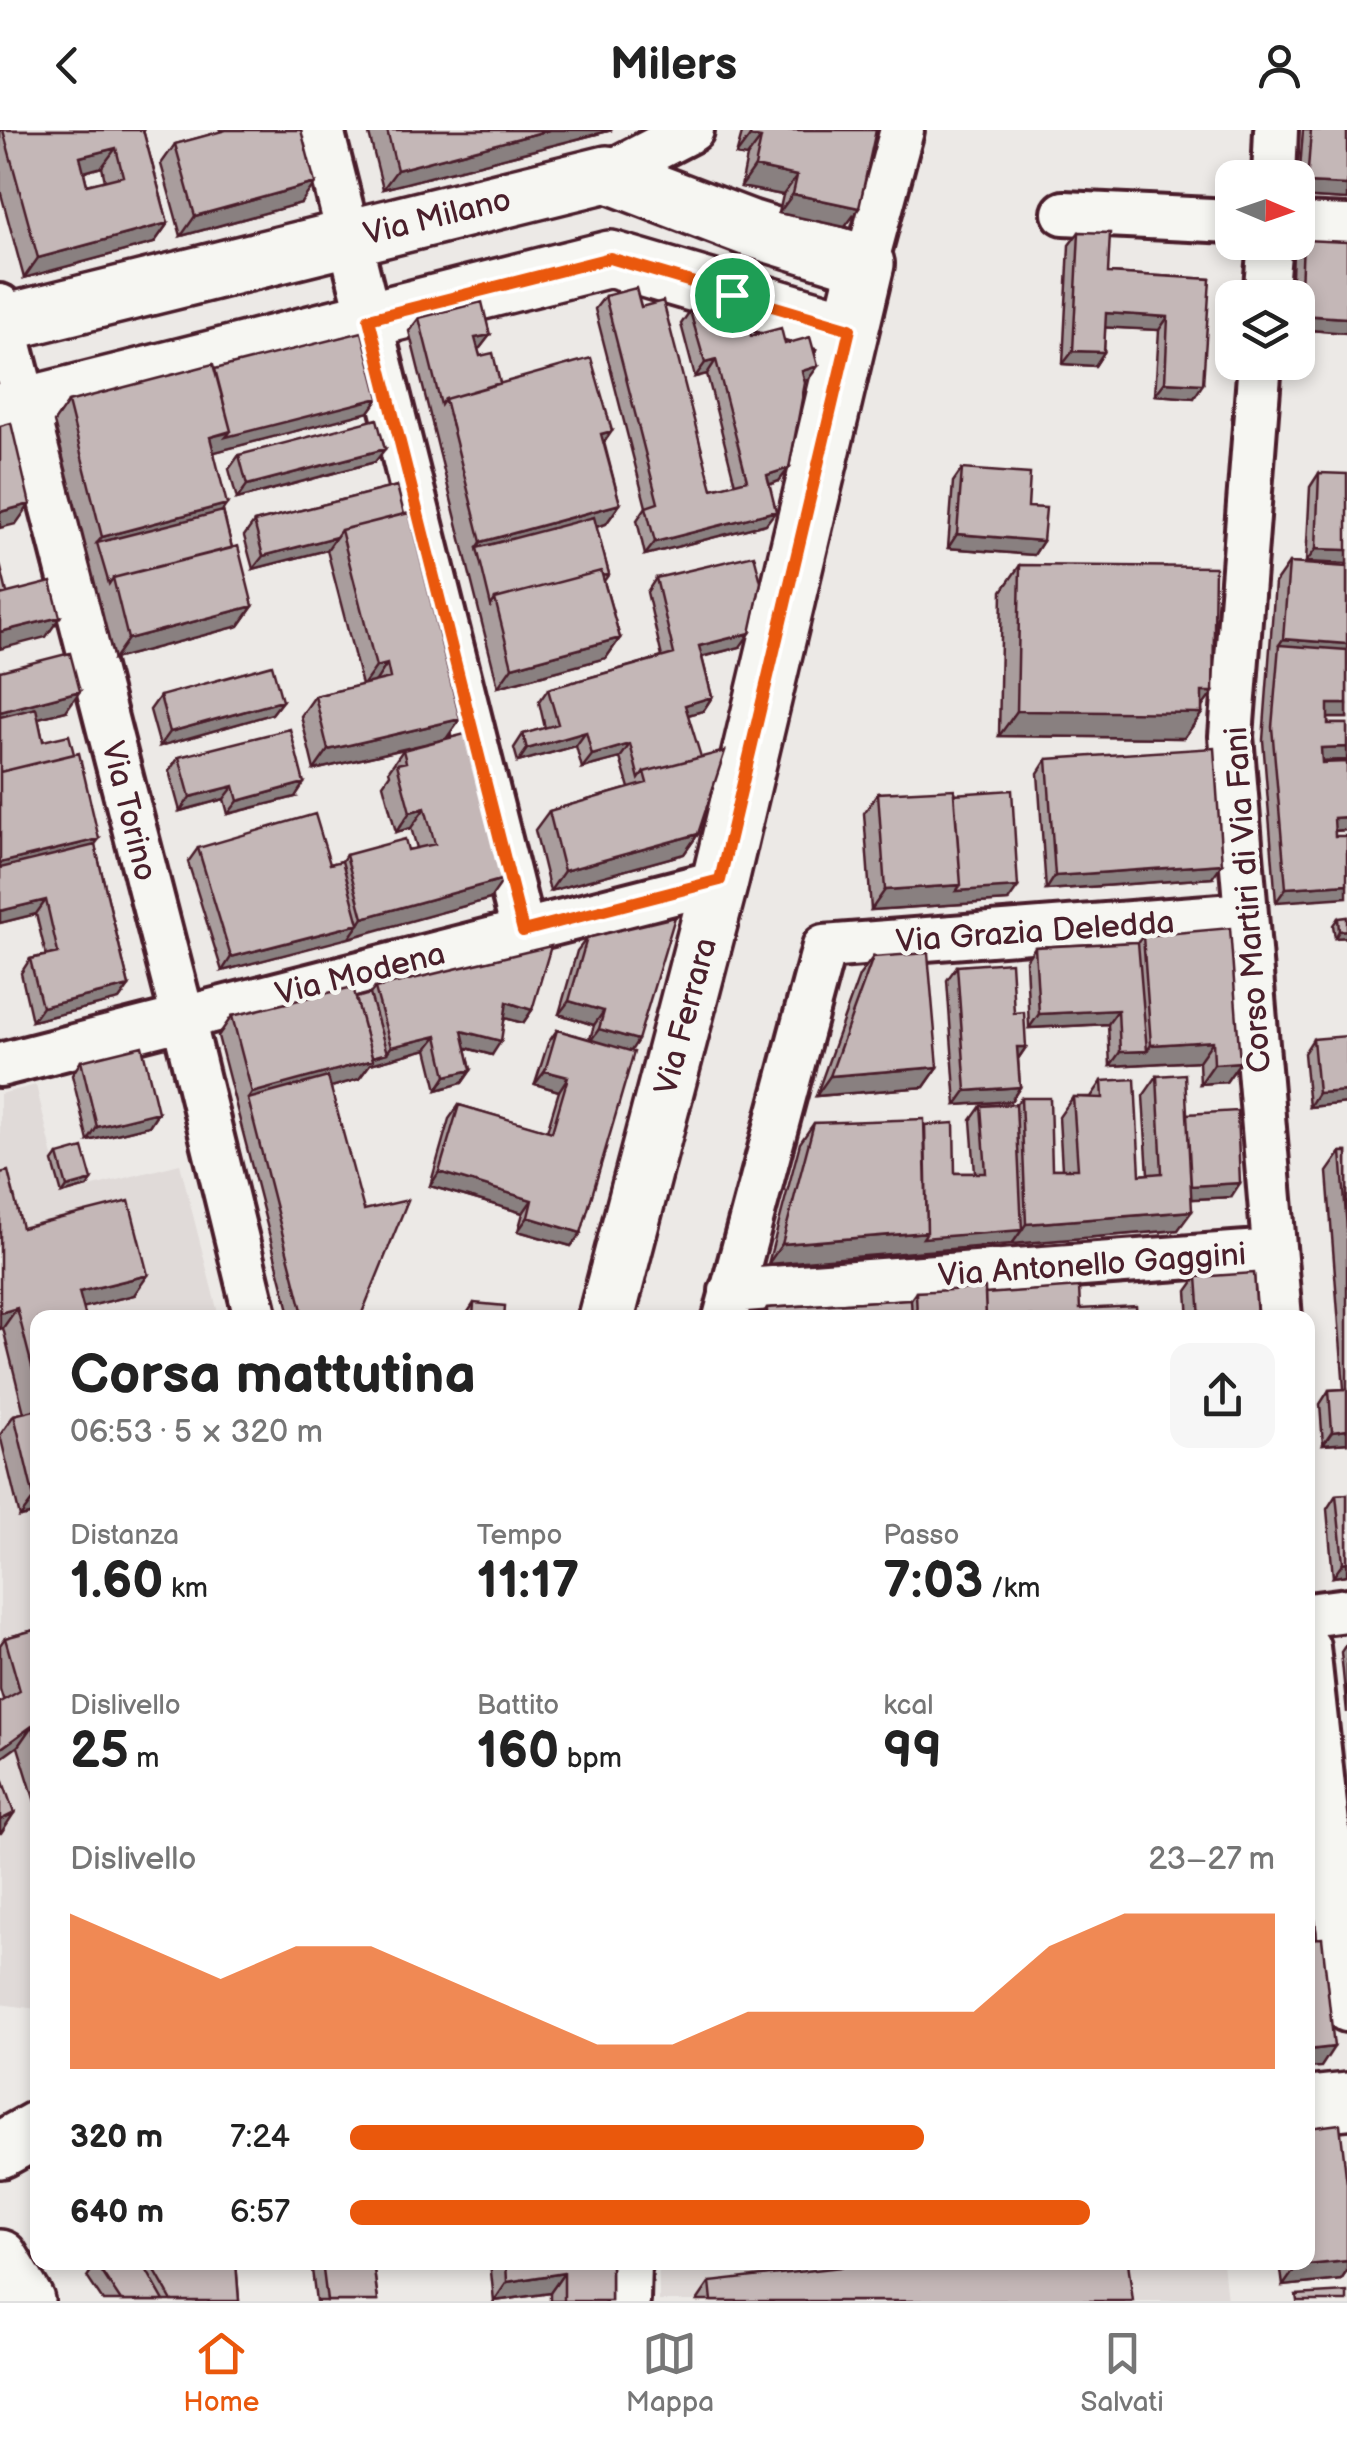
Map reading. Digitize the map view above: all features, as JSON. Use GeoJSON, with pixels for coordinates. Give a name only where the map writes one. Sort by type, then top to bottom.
{"type":"FeatureCollection","features":[{"type":"Feature","properties":{"kind":"street"},"geometry":{"type":"LineString","coordinates":[[322,130],[523,931]]}},
{"type":"Feature","properties":{"kind":"street","name":"Via Ferrara"},"geometry":{"type":"LineString","coordinates":[[608,1310],[720,880],[850,329],[902,130]]}},
{"type":"Feature","properties":{"kind":"street"},"geometry":{"type":"LineString","coordinates":[[1275,160],[1276,130]]}},
{"type":"Feature","properties":{"kind":"street"},"geometry":{"type":"LineString","coordinates":[[607,174],[693,131]]}},
{"type":"Feature","properties":{"kind":"street"},"geometry":{"type":"LineString","coordinates":[[607,174],[749,228],[866,264]]}},
{"type":"Feature","properties":{"kind":"street","name":"Via Milano"},"geometry":{"type":"LineString","coordinates":[[2,318],[607,174]]}},
{"type":"Feature","properties":{"kind":"street"},"geometry":{"type":"LineString","coordinates":[[1064,213],[1215,220]]}},
{"type":"Feature","properties":{"kind":"street"},"geometry":{"type":"LineString","coordinates":[[1315,226],[1347,227]]}},
{"type":"Feature","properties":{"kind":"street"},"geometry":{"type":"LineString","coordinates":[[13,409],[610,258],[850,329]]}},
{"type":"Feature","properties":{"kind":"street","name":"Via Torino"},"geometry":{"type":"LineString","coordinates":[[2,318],[13,409],[184,1018],[254,1310]]}},
{"type":"Feature","properties":{"kind":"street","name":"Corso Martiri di Via Fani"},"geometry":{"type":"LineString","coordinates":[[1259,380],[1231,736],[1279,1310]]}},
{"type":"Feature","properties":{"kind":"street","name":"Via Modena"},"geometry":{"type":"LineString","coordinates":[[0,1065],[720,880]]}},
{"type":"Feature","properties":{"kind":"street","name":"Via Grazia Deledda"},"geometry":{"type":"LineString","coordinates":[[728,1304],[824,947],[1246,914]]}},
{"type":"Feature","properties":{"kind":"street","name":"Via Antonello Gaggini"},"geometry":{"type":"LineString","coordinates":[[728,1304],[1274,1251]]}},
{"type":"Feature","properties":{"kind":"street"},"geometry":{"type":"LineString","coordinates":[[1315,1613],[1347,1610]]}},
{"type":"Feature","properties":{"kind":"street"},"geometry":{"type":"LineString","coordinates":[[1315,1712],[1347,2010]]}},
{"type":"Feature","properties":{"kind":"street"},"geometry":{"type":"LineString","coordinates":[[1315,2103],[1347,2100]]}},
{"type":"Feature","properties":{"kind":"street"},"geometry":{"type":"LineString","coordinates":[[628,2301],[629,2270]]}},
{"type":"Feature","properties":{"kind":"shaded area"},"geometry":{"type":"Polygon","coordinates":[[[36,1085],[62,1194],[180,1164],[217,1310],[30,1310],[30,2008],[0,2004],[0,1094],[36,1085]]]}},
{"type":"Feature","properties":{"kind":"shaded area"},"geometry":{"type":"Polygon","coordinates":[[[659,2270],[1224,2270],[1227,2301],[659,2301],[659,2270]]]}},
{"type":"Feature","properties":{"kind":"building"},"geometry":{"type":"Polygon","coordinates":[[[3,130],[143,130],[168,223],[38,258],[3,130]],[[116,148],[80,157],[87,185],[123,176],[116,148]]]}},
{"type":"Feature","properties":{"kind":"building"},"geometry":{"type":"Polygon","coordinates":[[[226,130],[301,130],[315,183],[195,216],[175,144],[226,130]]]}},
{"type":"Feature","properties":{"kind":"building"},"geometry":{"type":"Polygon","coordinates":[[[387,130],[550,130],[397,170],[387,130]]]}},
{"type":"Feature","properties":{"kind":"building"},"geometry":{"type":"Polygon","coordinates":[[[752,130],[876,130],[859,208],[793,194],[797,176],[755,167],[761,138],[750,136],[752,130]]]}},
{"type":"Feature","properties":{"kind":"building"},"geometry":{"type":"Polygon","coordinates":[[[1311,130],[1347,130],[1347,185],[1315,183],[1315,160],[1309,160],[1311,130]]]}},
{"type":"Feature","properties":{"kind":"building"},"geometry":{"type":"Polygon","coordinates":[[[1079,232],[1110,233],[1108,273],[1210,279],[1203,384],[1165,382],[1168,317],[1106,313],[1104,352],[1073,351],[1079,232]]]}},
{"type":"Feature","properties":{"kind":"building"},"geometry":{"type":"Polygon","coordinates":[[[1315,241],[1347,242],[1347,318],[1315,316],[1315,280],[1301,280],[1302,260],[1315,260],[1315,241]]]}},
{"type":"Feature","properties":{"kind":"building"},"geometry":{"type":"Polygon","coordinates":[[[636,288],[641,307],[663,301],[712,489],[747,480],[716,360],[705,363],[690,311],[717,303],[722,323],[746,316],[751,336],[781,328],[785,344],[810,337],[818,366],[802,371],[805,383],[789,468],[767,475],[776,511],[655,542],[646,507],[658,503],[605,296],[636,288]]]}},
{"type":"Feature","properties":{"kind":"building"},"geometry":{"type":"Polygon","coordinates":[[[482,302],[490,335],[475,338],[480,356],[493,353],[500,383],[445,399],[441,405],[419,318],[482,302]]]}},
{"type":"Feature","properties":{"kind":"building"},"geometry":{"type":"Polygon","coordinates":[[[362,332],[379,398],[226,437],[231,431],[215,369],[362,332]]]}},
{"type":"Feature","properties":{"kind":"building"},"geometry":{"type":"Polygon","coordinates":[[[591,358],[612,431],[601,434],[620,504],[481,542],[445,399],[591,358]]]}},
{"type":"Feature","properties":{"kind":"building"},"geometry":{"type":"Polygon","coordinates":[[[213,364],[231,431],[210,437],[227,504],[102,537],[68,402],[213,364]]]}},
{"type":"Feature","properties":{"kind":"building"},"geometry":{"type":"Polygon","coordinates":[[[377,419],[385,449],[247,485],[239,455],[377,419]]]}},
{"type":"Feature","properties":{"kind":"building"},"geometry":{"type":"Polygon","coordinates":[[[11,423],[30,504],[0,512],[0,426],[11,423]]]}},
{"type":"Feature","properties":{"kind":"building"},"geometry":{"type":"Polygon","coordinates":[[[962,469],[1030,474],[1028,507],[1046,508],[1043,541],[957,534],[962,469]]]}},
{"type":"Feature","properties":{"kind":"building"},"geometry":{"type":"Polygon","coordinates":[[[1319,473],[1347,474],[1347,550],[1316,549],[1319,473]]]}},
{"type":"Feature","properties":{"kind":"building"},"geometry":{"type":"Polygon","coordinates":[[[397,486],[404,514],[263,556],[254,522],[397,486]]]}},
{"type":"Feature","properties":{"kind":"building"},"geometry":{"type":"Polygon","coordinates":[[[223,511],[232,548],[113,578],[109,584],[97,543],[223,511]]]}},
{"type":"Feature","properties":{"kind":"building"},"geometry":{"type":"Polygon","coordinates":[[[409,513],[460,719],[328,750],[315,696],[390,678],[387,664],[376,667],[341,530],[409,513]]]}},
{"type":"Feature","properties":{"kind":"building"},"geometry":{"type":"Polygon","coordinates":[[[594,517],[609,574],[603,576],[601,571],[495,599],[491,606],[477,548],[594,517]]]}},
{"type":"Feature","properties":{"kind":"building"},"geometry":{"type":"Polygon","coordinates":[[[238,546],[253,606],[128,639],[113,578],[238,546]]]}},
{"type":"Feature","properties":{"kind":"building"},"geometry":{"type":"Polygon","coordinates":[[[754,555],[761,582],[750,633],[699,646],[712,697],[685,705],[701,757],[644,772],[639,779],[630,744],[592,755],[586,732],[527,749],[523,734],[558,724],[548,689],[674,654],[656,578],[754,555]]]}},
{"type":"Feature","properties":{"kind":"building"},"geometry":{"type":"Polygon","coordinates":[[[1289,563],[1347,567],[1347,644],[1283,639],[1289,563]]]}},
{"type":"Feature","properties":{"kind":"building"},"geometry":{"type":"Polygon","coordinates":[[[0,564],[7,593],[0,595],[0,564]]]}},
{"type":"Feature","properties":{"kind":"building"},"geometry":{"type":"Polygon","coordinates":[[[1020,565],[1215,567],[1213,692],[1202,692],[1202,713],[1017,711],[1020,565]]]}},
{"type":"Feature","properties":{"kind":"building"},"geometry":{"type":"Polygon","coordinates":[[[601,571],[620,638],[512,667],[495,599],[601,571]]]}},
{"type":"Feature","properties":{"kind":"building"},"geometry":{"type":"Polygon","coordinates":[[[51,582],[60,617],[0,632],[0,595],[51,582]]]}},
{"type":"Feature","properties":{"kind":"building"},"geometry":{"type":"Polygon","coordinates":[[[1279,645],[1347,650],[1347,704],[1328,704],[1328,724],[1347,724],[1347,747],[1321,748],[1322,763],[1347,762],[1347,817],[1334,818],[1335,836],[1347,836],[1347,884],[1286,888],[1272,727],[1279,645]]]}},
{"type":"Feature","properties":{"kind":"building"},"geometry":{"type":"Polygon","coordinates":[[[70,653],[80,691],[0,712],[0,671],[70,653]]]}},
{"type":"Feature","properties":{"kind":"building"},"geometry":{"type":"Polygon","coordinates":[[[272,665],[282,701],[170,732],[160,696],[272,665]]]}},
{"type":"Feature","properties":{"kind":"building"},"geometry":{"type":"Polygon","coordinates":[[[36,708],[43,741],[69,735],[74,754],[0,772],[0,717],[36,708]]]}},
{"type":"Feature","properties":{"kind":"building"},"geometry":{"type":"Polygon","coordinates":[[[290,729],[304,783],[238,801],[234,786],[190,797],[179,757],[290,729]]]}},
{"type":"Feature","properties":{"kind":"building"},"geometry":{"type":"Polygon","coordinates":[[[465,734],[504,879],[363,918],[346,855],[405,839],[408,850],[435,844],[425,808],[410,812],[397,764],[406,762],[403,750],[465,734]]]}},
{"type":"Feature","properties":{"kind":"building"},"geometry":{"type":"Polygon","coordinates":[[[1214,748],[1222,864],[1055,876],[1047,759],[1214,748]]]}},
{"type":"Feature","properties":{"kind":"building"},"geometry":{"type":"Polygon","coordinates":[[[725,751],[698,834],[564,871],[549,811],[647,783],[644,772],[725,751]]]}},
{"type":"Feature","properties":{"kind":"building"},"geometry":{"type":"Polygon","coordinates":[[[79,753],[99,839],[0,863],[0,772],[79,753]]]}},
{"type":"Feature","properties":{"kind":"building"},"geometry":{"type":"Polygon","coordinates":[[[954,789],[961,885],[885,890],[878,793],[954,789]]]}},
{"type":"Feature","properties":{"kind":"building"},"geometry":{"type":"Polygon","coordinates":[[[1012,790],[1018,887],[956,891],[961,885],[954,794],[1012,790]]]}},
{"type":"Feature","properties":{"kind":"building"},"geometry":{"type":"Polygon","coordinates":[[[315,814],[330,864],[342,861],[359,924],[231,957],[198,848],[315,814]]]}},
{"type":"Feature","properties":{"kind":"building"},"geometry":{"type":"Polygon","coordinates":[[[95,845],[129,986],[42,1007],[30,959],[58,953],[46,900],[0,911],[0,868],[95,845]]]}},
{"type":"Feature","properties":{"kind":"building"},"geometry":{"type":"Polygon","coordinates":[[[675,917],[638,1040],[599,1029],[604,1011],[569,1001],[587,938],[675,917]]]}},
{"type":"Feature","properties":{"kind":"building"},"geometry":{"type":"Polygon","coordinates":[[[1347,917],[1347,930],[1339,931],[1338,918],[1347,917]]]}},
{"type":"Feature","properties":{"kind":"building"},"geometry":{"type":"Polygon","coordinates":[[[1230,928],[1240,1062],[1214,1064],[1213,1041],[1151,1045],[1143,936],[1230,928]]]}},
{"type":"Feature","properties":{"kind":"building"},"geometry":{"type":"Polygon","coordinates":[[[1138,942],[1147,1051],[1120,1052],[1118,1010],[1039,1014],[1035,947],[1138,942]]]}},
{"type":"Feature","properties":{"kind":"building"},"geometry":{"type":"Polygon","coordinates":[[[551,946],[532,1010],[507,1002],[501,1041],[462,1031],[471,1070],[446,1076],[437,1036],[391,1047],[375,988],[551,946]]]}},
{"type":"Feature","properties":{"kind":"building"},"geometry":{"type":"Polygon","coordinates":[[[928,953],[938,1067],[830,1076],[873,957],[928,953]]]}},
{"type":"Feature","properties":{"kind":"building"},"geometry":{"type":"Polygon","coordinates":[[[1011,962],[1014,1013],[1024,1012],[1026,1047],[1017,1047],[1020,1087],[966,1091],[957,966],[1011,962]]]}},
{"type":"Feature","properties":{"kind":"building"},"geometry":{"type":"Polygon","coordinates":[[[353,987],[373,1060],[252,1093],[232,1016],[353,987]]]}},
{"type":"Feature","properties":{"kind":"building"},"geometry":{"type":"Polygon","coordinates":[[[370,994],[387,1053],[372,1057],[356,998],[370,994]]]}},
{"type":"Feature","properties":{"kind":"building"},"geometry":{"type":"Polygon","coordinates":[[[557,1030],[634,1052],[581,1233],[528,1217],[532,1200],[439,1172],[459,1105],[552,1132],[568,1077],[545,1071],[557,1030]]]}},
{"type":"Feature","properties":{"kind":"building"},"geometry":{"type":"Polygon","coordinates":[[[1347,1036],[1347,1091],[1318,1093],[1313,1039],[1347,1036]]]}},
{"type":"Feature","properties":{"kind":"building"},"geometry":{"type":"Polygon","coordinates":[[[142,1046],[158,1112],[97,1127],[81,1061],[142,1046]]]}},
{"type":"Feature","properties":{"kind":"building"},"geometry":{"type":"Polygon","coordinates":[[[1185,1074],[1192,1211],[1026,1224],[1021,1098],[1050,1098],[1052,1169],[1078,1169],[1073,1097],[1103,1098],[1102,1081],[1135,1079],[1140,1175],[1162,1173],[1157,1076],[1185,1074]]]}},
{"type":"Feature","properties":{"kind":"building"},"geometry":{"type":"Polygon","coordinates":[[[328,1077],[364,1210],[408,1200],[363,1310],[302,1310],[248,1099],[328,1077]]]}},
{"type":"Feature","properties":{"kind":"building"},"geometry":{"type":"Polygon","coordinates":[[[1016,1104],[1022,1230],[923,1238],[927,1232],[925,1125],[954,1123],[955,1173],[986,1173],[981,1106],[1016,1104]]]}},
{"type":"Feature","properties":{"kind":"building"},"geometry":{"type":"Polygon","coordinates":[[[1237,1111],[1240,1183],[1191,1186],[1187,1114],[1237,1111]]]}},
{"type":"Feature","properties":{"kind":"building"},"geometry":{"type":"Polygon","coordinates":[[[924,1119],[927,1232],[782,1244],[814,1123],[924,1119]]]}},
{"type":"Feature","properties":{"kind":"building"},"geometry":{"type":"Polygon","coordinates":[[[83,1148],[92,1180],[67,1187],[58,1155],[83,1148]]]}},
{"type":"Feature","properties":{"kind":"building"},"geometry":{"type":"Polygon","coordinates":[[[1341,1152],[1347,1152],[1347,1229],[1341,1152]]]}},
{"type":"Feature","properties":{"kind":"building"},"geometry":{"type":"Polygon","coordinates":[[[8,1171],[22,1228],[129,1201],[148,1275],[79,1292],[84,1310],[30,1310],[30,1359],[17,1308],[0,1313],[0,1173],[8,1171]]]}},
{"type":"Feature","properties":{"kind":"building"},"geometry":{"type":"Polygon","coordinates":[[[1254,1273],[1256,1310],[1199,1310],[1197,1277],[1254,1273]]]}},
{"type":"Feature","properties":{"kind":"building"},"geometry":{"type":"Polygon","coordinates":[[[1079,1287],[1080,1309],[1136,1306],[1136,1310],[986,1310],[985,1294],[1079,1287]]]}},
{"type":"Feature","properties":{"kind":"building"},"geometry":{"type":"Polygon","coordinates":[[[985,1288],[986,1310],[917,1310],[916,1292],[985,1288]]]}},
{"type":"Feature","properties":{"kind":"building"},"geometry":{"type":"Polygon","coordinates":[[[911,1299],[912,1310],[767,1310],[911,1299]]]}},
{"type":"Feature","properties":{"kind":"building"},"geometry":{"type":"Polygon","coordinates":[[[474,1303],[505,1306],[505,1310],[474,1310],[474,1303]]]}},
{"type":"Feature","properties":{"kind":"building"},"geometry":{"type":"Polygon","coordinates":[[[1347,1389],[1347,1430],[1332,1432],[1329,1390],[1347,1389]]]}},
{"type":"Feature","properties":{"kind":"building"},"geometry":{"type":"Polygon","coordinates":[[[30,1411],[30,1481],[14,1415],[30,1411]]]}},
{"type":"Feature","properties":{"kind":"building"},"geometry":{"type":"Polygon","coordinates":[[[1347,1494],[1347,1562],[1343,1563],[1336,1495],[1347,1494]]]}},
{"type":"Feature","properties":{"kind":"building"},"geometry":{"type":"Polygon","coordinates":[[[30,1631],[30,1727],[0,1749],[0,1702],[20,1691],[5,1638],[30,1631]]]}},
{"type":"Feature","properties":{"kind":"building"},"geometry":{"type":"Polygon","coordinates":[[[0,1773],[14,1813],[0,1820],[0,1773]]]}},
{"type":"Feature","properties":{"kind":"building"},"geometry":{"type":"Polygon","coordinates":[[[1315,1938],[1322,1938],[1334,2047],[1315,2049],[1315,1938]]]}},
{"type":"Feature","properties":{"kind":"building"},"geometry":{"type":"Polygon","coordinates":[[[1340,2124],[1347,2184],[1347,2261],[1315,2264],[1315,2127],[1340,2124]]]}},
{"type":"Feature","properties":{"kind":"building"},"geometry":{"type":"Polygon","coordinates":[[[101,2270],[147,2270],[164,2301],[121,2301],[101,2270]]]}},
{"type":"Feature","properties":{"kind":"building"},"geometry":{"type":"Polygon","coordinates":[[[155,2270],[237,2270],[239,2301],[172,2301],[155,2270]]]}},
{"type":"Feature","properties":{"kind":"building"},"geometry":{"type":"Polygon","coordinates":[[[323,2270],[374,2270],[378,2301],[327,2301],[323,2270]]]}},
{"type":"Feature","properties":{"kind":"building"},"geometry":{"type":"Polygon","coordinates":[[[506,2270],[611,2270],[611,2301],[564,2301],[564,2273],[507,2282],[506,2270]]]}},
{"type":"Feature","properties":{"kind":"building"},"geometry":{"type":"Polygon","coordinates":[[[815,2270],[1129,2270],[1133,2301],[712,2301],[710,2282],[815,2270]]]}},
{"type":"Feature","properties":{"kind":"building"},"geometry":{"type":"Polygon","coordinates":[[[1347,2292],[1347,2301],[1297,2301],[1296,2295],[1347,2292]]]}},
{"type":"Feature","properties":{"kind":"route"},"geometry":{"type":"LineString","coordinates":[[610,258],[732,295],[850,329],[720,880],[523,931],[369,319],[610,258]]}}]}
